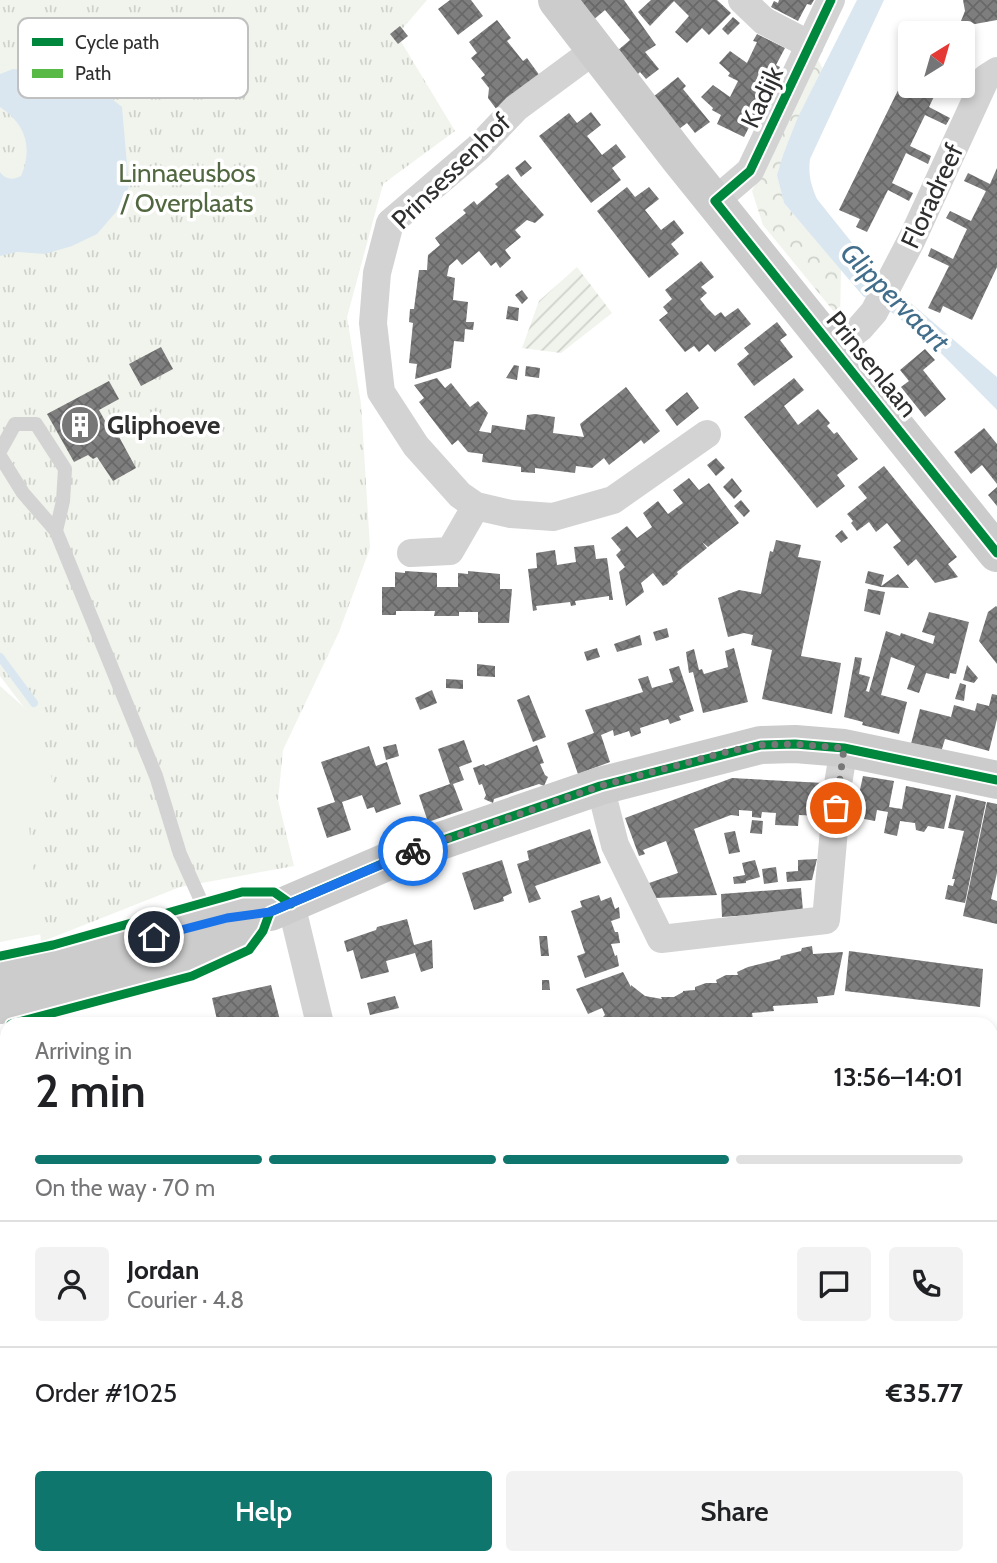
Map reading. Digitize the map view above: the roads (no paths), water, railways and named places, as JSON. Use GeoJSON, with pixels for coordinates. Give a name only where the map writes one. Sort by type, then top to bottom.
{"type":"FeatureCollection","features":[{"type":"Feature","properties":{"kind":"street","name":"Prinsenlaan"},"geometry":{"type":"LineString","coordinates":[[556,0],[997,553]]}},
{"type":"Feature","properties":{"kind":"street"},"geometry":{"type":"LineString","coordinates":[[742,0],[764,21],[810,45]]}},
{"type":"Feature","properties":{"kind":"street","name":"Kadijk"},"geometry":{"type":"LineString","coordinates":[[715,201],[750,171],[831,0]]}},
{"type":"Feature","properties":{"kind":"street","name":"Prinsessenhof"},"geometry":{"type":"LineString","coordinates":[[596,49],[516,108],[478,148],[390,223],[377,273],[373,323],[381,392],[416,446],[460,495],[476,506],[511,514],[553,517],[613,500],[708,434]]}},
{"type":"Feature","properties":{"kind":"street","name":"Floradreef"},"geometry":{"type":"LineString","coordinates":[[833,349],[860,328],[874,312],[986,78],[997,71]]}},
{"type":"Feature","properties":{"kind":"street"},"geometry":{"type":"LineString","coordinates":[[411,553],[450,551],[476,506]]}},
{"type":"Feature","properties":{"kind":"street"},"geometry":{"type":"LineString","coordinates":[[0,1005],[143,971],[229,944],[280,908],[417,849],[600,786],[761,745],[795,744],[844,748],[997,780]]}},
{"type":"Feature","properties":{"kind":"street"},"geometry":{"type":"LineString","coordinates":[[600,786],[614,845],[662,939],[826,920],[838,785],[844,748]]}},
{"type":"Feature","properties":{"kind":"street"},"geometry":{"type":"LineString","coordinates":[[0,973],[227,918],[280,908]]}},
{"type":"Feature","properties":{"kind":"street"},"geometry":{"type":"LineString","coordinates":[[280,908],[318,1017]]}},
{"type":"Feature","properties":{"kind":"lane"},"geometry":{"type":"LineString","coordinates":[[56,531],[63,501],[65,469],[36,424],[15,425],[0,453],[23,494],[56,531],[156,776],[180,854],[202,903],[202,925]]}},
{"type":"Feature","properties":{"kind":"water","name":"Glippervaart"},"geometry":{"type":"Polygon","coordinates":[[[857,0],[884,0],[810,159],[813,189],[817,199],[877,274],[997,377],[997,410],[930,342],[891,312],[863,296],[784,203],[777,175],[783,155],[798,117],[857,0]]]}},
{"type":"Feature","properties":{"kind":"water"},"geometry":{"type":"Polygon","coordinates":[[[18,69],[18,98],[111,98],[122,107],[129,187],[116,212],[97,234],[72,246],[45,254],[17,252],[0,256],[0,172],[10,178],[21,176],[25,166],[26,146],[25,137],[16,121],[0,107],[0,74],[18,69]]]}},
{"type":"Feature","properties":{"kind":"waterway"},"geometry":{"type":"LineString","coordinates":[[0,657],[34,703]]}},
{"type":"Feature","properties":{"kind":"place","name":"Gliphoeve"},"geometry":{"type":"Point","coordinates":[80,425]}},
{"type":"Feature","properties":{"kind":"park label","name":"Linnaeusbos / Overplaats"},"geometry":{"type":"Point","coordinates":[187,188]}}]}
